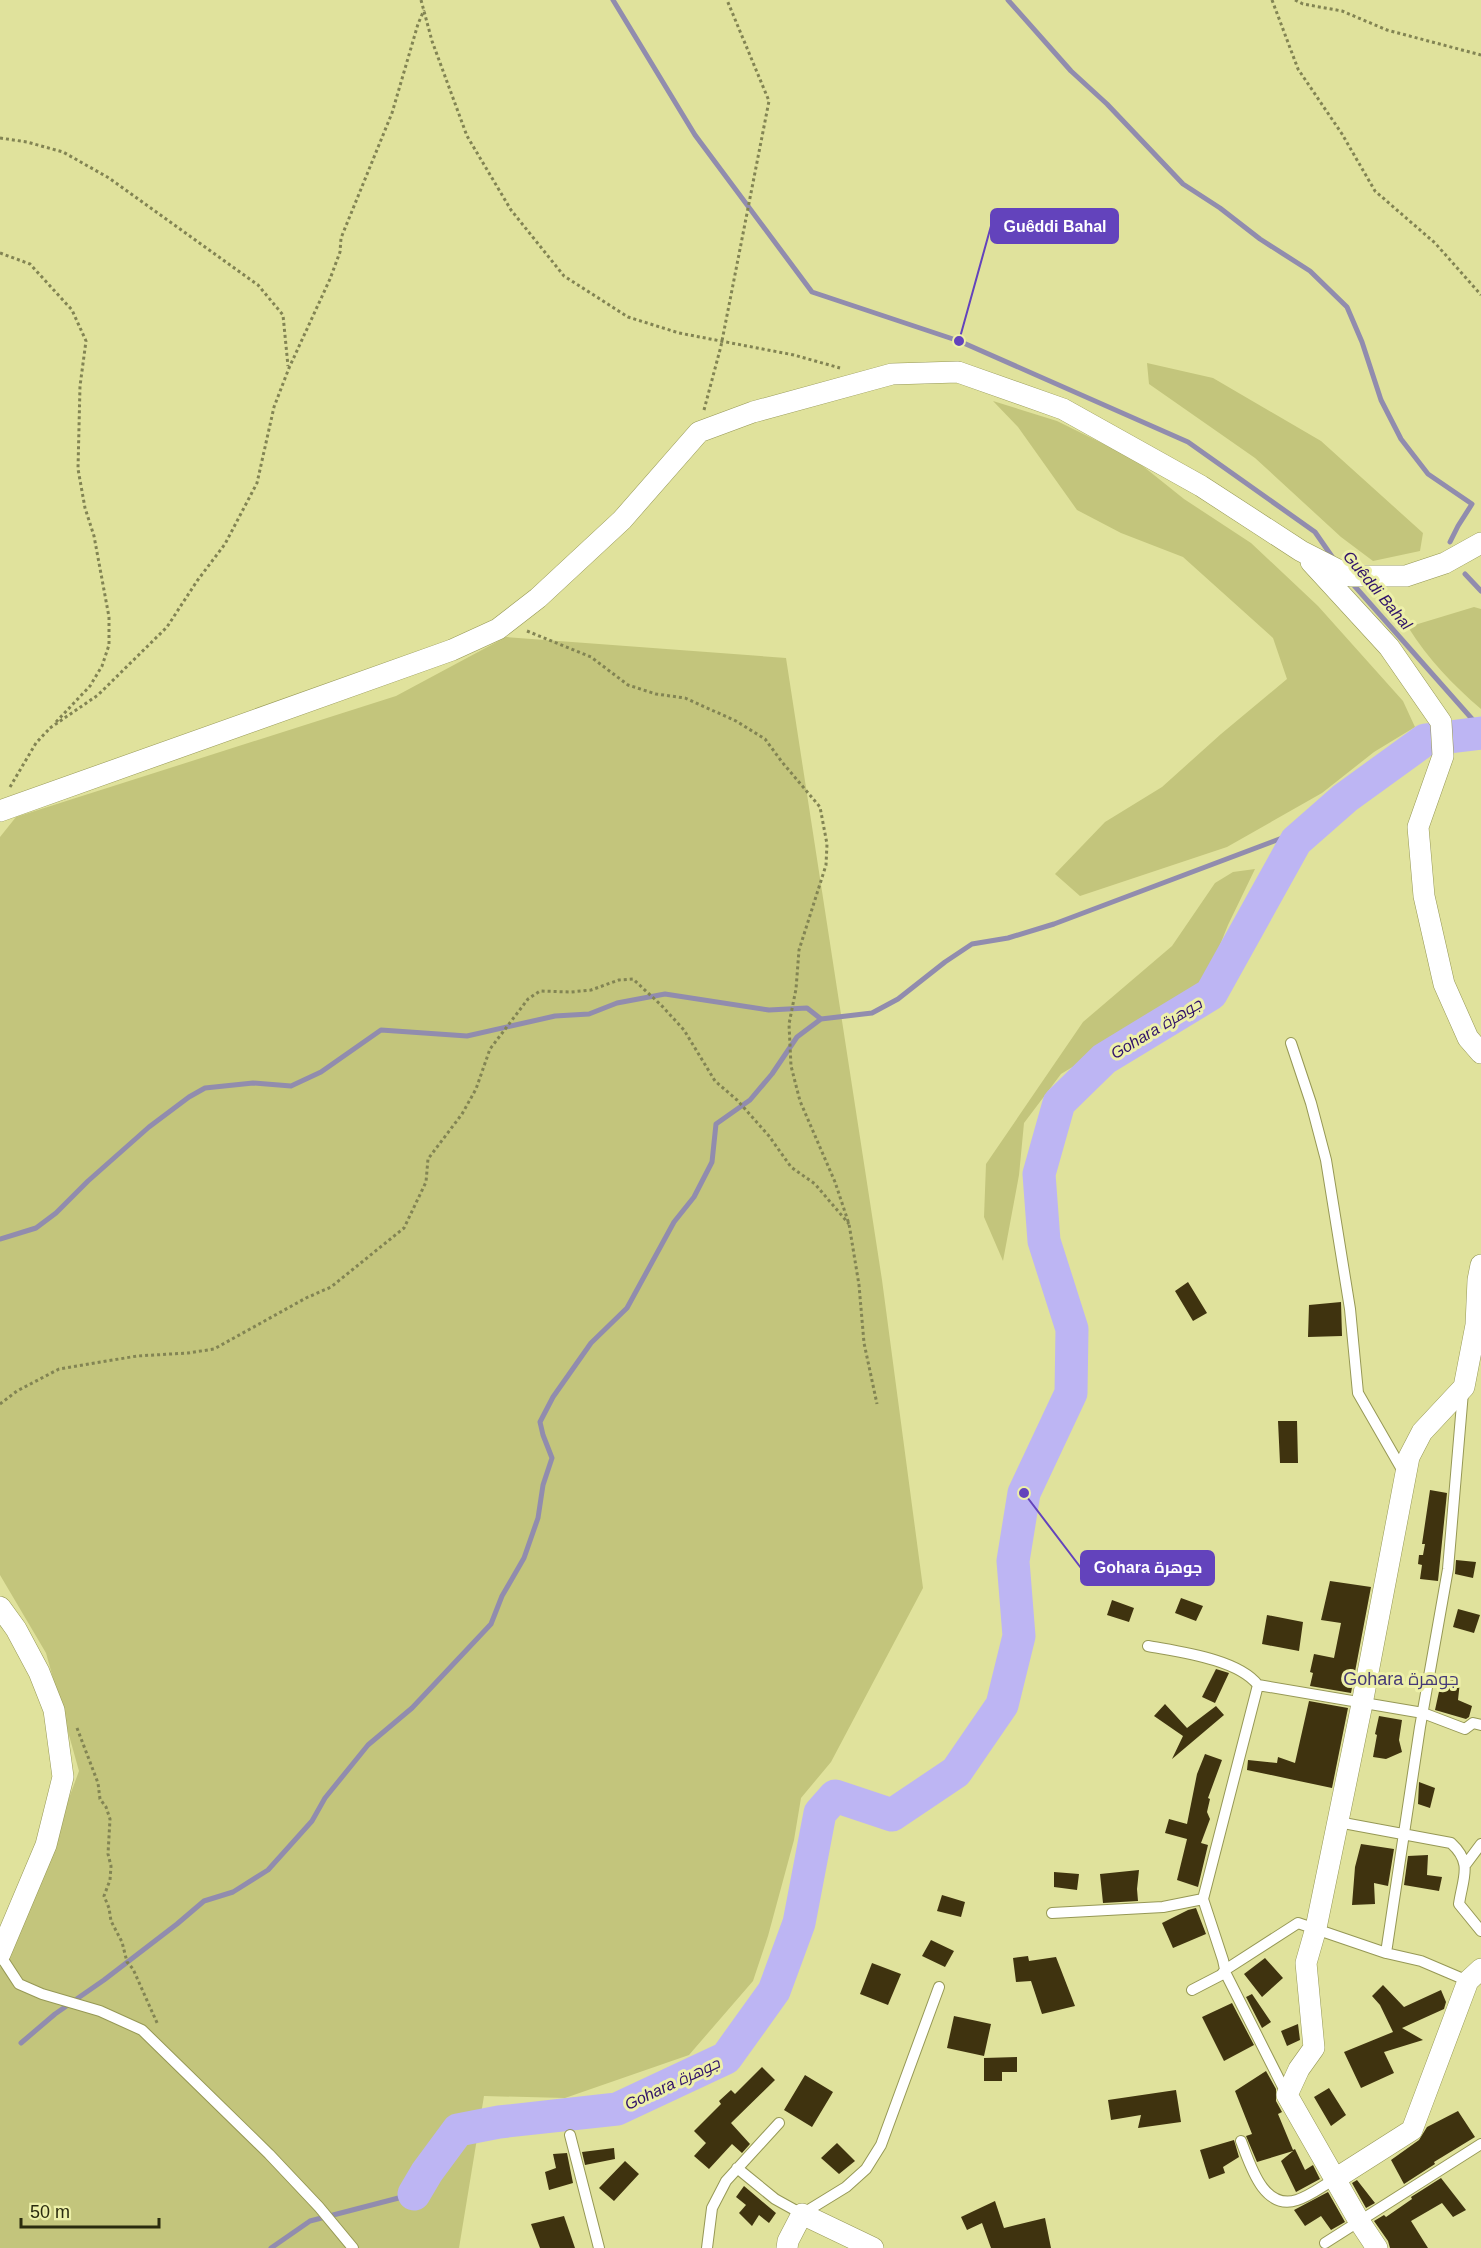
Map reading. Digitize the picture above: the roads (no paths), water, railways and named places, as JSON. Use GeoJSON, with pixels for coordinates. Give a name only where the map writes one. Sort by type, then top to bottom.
{"type":"FeatureCollection","features":[{"type":"Feature","properties":{"kind":"street"},"geometry":{"type":"LineString","coordinates":[[0,811],[452,650],[498,629],[538,598],[622,520],[699,432],[753,412],[892,374],[958,372],[1063,409],[1201,486],[1301,551],[1350,576],[1406,576],[1445,563],[1481,543]]}},
{"type":"Feature","properties":{"kind":"street"},"geometry":{"type":"LineString","coordinates":[[1301,551],[1389,647],[1441,722],[1443,756],[1418,826],[1424,896],[1444,984],[1468,1038],[1481,1053]]}},
{"type":"Feature","properties":{"kind":"street"},"geometry":{"type":"LineString","coordinates":[[1377,2248],[1359,2222],[1287,2095],[1299,2069],[1314,2048],[1306,1963],[1316,1928],[1338,1822],[1409,1457],[1422,1432],[1464,1387],[1476,1325],[1481,1265]]}},
{"type":"Feature","properties":{"kind":"street"},"geometry":{"type":"LineString","coordinates":[[0,1607],[16,1629],[39,1672],[54,1710],[63,1777],[46,1845],[0,1955]]}},
{"type":"Feature","properties":{"kind":"street"},"geometry":{"type":"LineString","coordinates":[[1335,2179],[1412,2130],[1474,1975]]}},
{"type":"Feature","properties":{"kind":"street"},"geometry":{"type":"LineString","coordinates":[[787,2248],[788,2241],[802,2214],[873,2248]]}},
{"type":"Feature","properties":{"kind":"lane"},"geometry":{"type":"LineString","coordinates":[[1291,1043],[1311,1103],[1326,1160],[1350,1309],[1358,1393],[1406,1476]]}},
{"type":"Feature","properties":{"kind":"lane"},"geometry":{"type":"LineString","coordinates":[[1386,1953],[1448,1569],[1464,1387]]}},
{"type":"Feature","properties":{"kind":"lane"},"geometry":{"type":"LineString","coordinates":[[1148,1646],[1211,1658],[1253,1678],[1258,1685],[1423,1713],[1465,1729],[1473,1723],[1481,1725]]}},
{"type":"Feature","properties":{"kind":"lane"},"geometry":{"type":"LineString","coordinates":[[1258,1685],[1203,1899],[1225,1970],[1287,2095]]}},
{"type":"Feature","properties":{"kind":"lane"},"geometry":{"type":"LineString","coordinates":[[1338,1822],[1451,1843],[1462,1852],[1466,1864]]}},
{"type":"Feature","properties":{"kind":"lane"},"geometry":{"type":"LineString","coordinates":[[1481,1844],[1466,1864],[1459,1904],[1481,1931]]}},
{"type":"Feature","properties":{"kind":"lane"},"geometry":{"type":"LineString","coordinates":[[1053,1913],[1163,1906],[1203,1899]]}},
{"type":"Feature","properties":{"kind":"lane"},"geometry":{"type":"LineString","coordinates":[[1192,1990],[1221,1976],[1225,1970],[1298,1923],[1386,1953],[1474,1975]]}},
{"type":"Feature","properties":{"kind":"lane"},"geometry":{"type":"LineString","coordinates":[[0,1955],[19,1984],[42,1994],[100,2011],[142,2030],[269,2154],[319,2207],[353,2248]]}},
{"type":"Feature","properties":{"kind":"lane"},"geometry":{"type":"LineString","coordinates":[[737,2168],[775,2199],[802,2214],[846,2187],[866,2169],[881,2145],[939,1987]]}},
{"type":"Feature","properties":{"kind":"lane"},"geometry":{"type":"LineString","coordinates":[[707,2248],[712,2208],[726,2181],[779,2122]]}},
{"type":"Feature","properties":{"kind":"lane"},"geometry":{"type":"LineString","coordinates":[[570,2135],[599,2248]]}},
{"type":"Feature","properties":{"kind":"lane"},"geometry":{"type":"LineString","coordinates":[[1241,2141],[1254,2174],[1270,2196],[1277,2200],[1297,2200],[1335,2179]]}},
{"type":"Feature","properties":{"kind":"lane"},"geometry":{"type":"LineString","coordinates":[[1325,2243],[1481,2144]]}},
{"type":"Feature","properties":{"kind":"waterway","name":"Guêddi Bahal"},"geometry":{"type":"LineString","coordinates":[[613,0],[695,135],[812,292],[959,341],[1188,442],[1315,532],[1333,558]]}},
{"type":"Feature","properties":{"kind":"waterway"},"geometry":{"type":"LineString","coordinates":[[1008,0],[1071,71],[1107,104],[1183,184],[1220,208],[1260,239],[1310,271],[1347,307],[1362,342],[1381,400],[1401,439],[1428,474],[1472,504],[1450,542]]}},
{"type":"Feature","properties":{"kind":"waterway"},"geometry":{"type":"LineString","coordinates":[[1465,574],[1481,591]]}},
{"type":"Feature","properties":{"kind":"waterway","name":"Guêddi Bahal"},"geometry":{"type":"LineString","coordinates":[[1351,582],[1481,729]]}},
{"type":"Feature","properties":{"kind":"waterway","name":"Gohara جوهرة"},"geometry":{"type":"LineString","coordinates":[[414,2194],[458,2130],[499,2122],[617,2109],[726,2058],[774,1991],[799,1923],[820,1813],[835,1796],[892,1815],[956,1772],[1002,1705],[1019,1636],[1013,1561],[1024,1493],[1071,1393],[1072,1329],[1044,1241],[1039,1174],[1059,1103],[1104,1059],[1211,994],[1296,841],[1345,798],[1425,740],[1481,733]]}},
{"type":"Feature","properties":{"kind":"waterway"},"geometry":{"type":"LineString","coordinates":[[21,2043],[55,2014],[104,1980],[204,1901],[233,1892],[268,1870],[312,1821],[325,1798],[368,1745],[412,1708],[491,1624],[502,1596],[524,1558],[538,1518],[543,1485],[552,1458],[540,1422],[553,1397],[591,1343],[627,1308],[674,1222],[694,1197],[712,1162],[716,1124],[750,1100],[772,1074],[797,1037],[821,1019],[872,1013],[898,999],[972,944],[1008,938],[1054,924],[1314,826]]}},
{"type":"Feature","properties":{"kind":"waterway"},"geometry":{"type":"LineString","coordinates":[[0,1239],[36,1228],[56,1213],[149,1127],[205,1088],[253,1083],[291,1086],[321,1072],[381,1030],[467,1036],[555,1016],[589,1014],[617,1003],[665,994],[769,1010],[807,1008],[821,1019]]}},
{"type":"Feature","properties":{"kind":"waterway"},"geometry":{"type":"LineString","coordinates":[[271,2248],[310,2221],[414,2194]]}},
{"type":"Feature","properties":{"kind":"place","name":"Guêddi Bahal"},"geometry":{"type":"Point","coordinates":[959,341]}},
{"type":"Feature","properties":{"kind":"place","name":"Gohara جوهرة"},"geometry":{"type":"Point","coordinates":[1024,1493]}},
{"type":"Feature","properties":{"kind":"district","name":"Gohara جوهرة"},"geometry":{"type":"Point","coordinates":[1401,1679]}}]}
